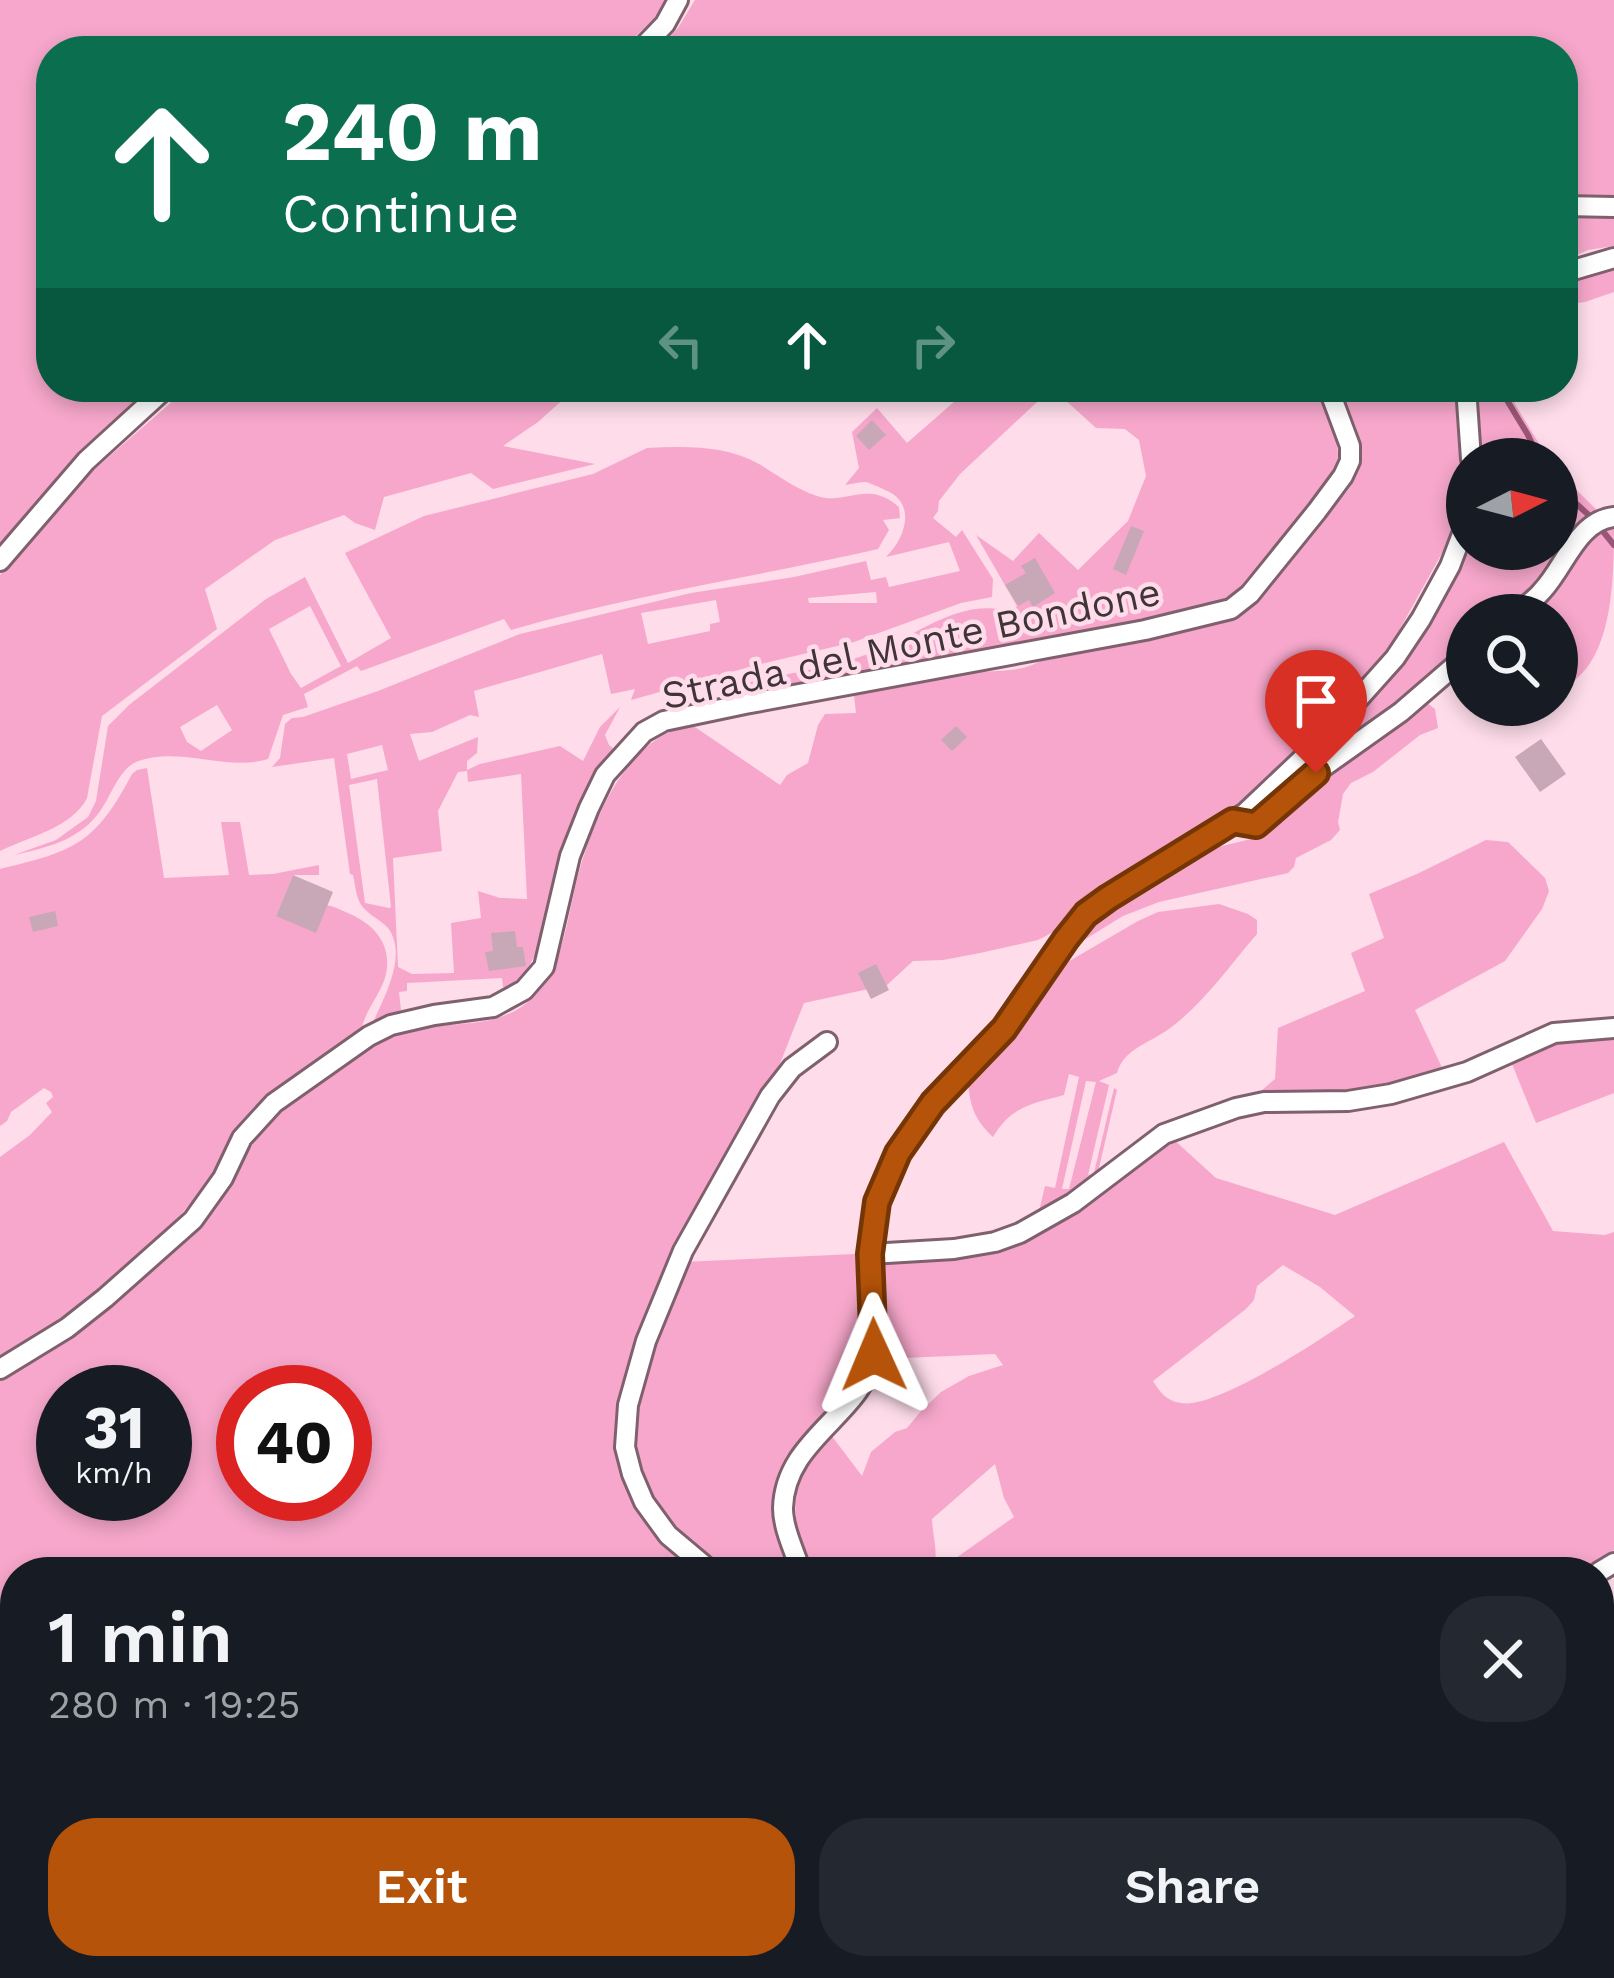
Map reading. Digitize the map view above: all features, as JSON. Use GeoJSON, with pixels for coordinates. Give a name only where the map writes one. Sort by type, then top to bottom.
{"type":"FeatureCollection","features":[{"type":"Feature","properties":{"kind":"street"},"geometry":{"type":"LineString","coordinates":[[653,36],[678,0]]}},
{"type":"Feature","properties":{"kind":"street"},"geometry":{"type":"LineString","coordinates":[[1578,206],[1614,207]]}},
{"type":"Feature","properties":{"kind":"street"},"geometry":{"type":"LineString","coordinates":[[1578,269],[1614,258]]}},
{"type":"Feature","properties":{"kind":"street"},"geometry":{"type":"LineString","coordinates":[[0,561],[86,461],[151,402]]}},
{"type":"Feature","properties":{"kind":"street","name":"Strada del Monte Bondone"},"geometry":{"type":"LineString","coordinates":[[0,1369],[67,1328],[193,1220],[223,1178],[242,1138],[274,1103],[391,1025],[493,1007],[535,980],[544,967],[571,856],[589,808],[605,775],[644,732],[664,722],[746,704],[1231,609],[1250,594],[1343,476],[1350,446],[1334,402]]}},
{"type":"Feature","properties":{"kind":"street"},"geometry":{"type":"LineString","coordinates":[[1467,402],[1470,438]]}},
{"type":"Feature","properties":{"kind":"street"},"geometry":{"type":"LineString","coordinates":[[1540,594],[1602,521]]}},
{"type":"Feature","properties":{"kind":"street"},"geometry":{"type":"LineString","coordinates":[[796,1557],[784,1519],[790,1475],[810,1442],[850,1401],[871,1370],[870,1254],[877,1202],[898,1153],[933,1103],[1004,1029],[1086,914],[1233,821],[1282,781],[1395,658],[1448,570]]}},
{"type":"Feature","properties":{"kind":"street"},"geometry":{"type":"LineString","coordinates":[[1233,821],[1256,825],[1446,673]]}},
{"type":"Feature","properties":{"kind":"street"},"geometry":{"type":"LineString","coordinates":[[870,1254],[954,1249],[1019,1233],[1073,1203],[1164,1134],[1236,1108],[1391,1094],[1467,1072],[1554,1033],[1614,1028]]}},
{"type":"Feature","properties":{"kind":"street"},"geometry":{"type":"LineString","coordinates":[[694,1557],[668,1535],[644,1502],[625,1447],[628,1406],[646,1341],[683,1251],[770,1096],[792,1068],[826,1042]]}},
{"type":"Feature","properties":{"kind":"shaded area"},"geometry":{"type":"Polygon","coordinates":[[[0,0],[668,0],[636,36],[36,36],[36,402],[143,402],[0,550],[0,0]]]}},
{"type":"Feature","properties":{"kind":"shaded area"},"geometry":{"type":"Polygon","coordinates":[[[695,0],[1614,0],[1614,199],[1578,197],[1578,36],[671,36],[695,0]]]}},
{"type":"Feature","properties":{"kind":"shaded area"},"geometry":{"type":"Polygon","coordinates":[[[1578,215],[1614,216],[1614,246],[1578,254],[1578,215]]]}},
{"type":"Feature","properties":{"kind":"shaded area"},"geometry":{"type":"Polygon","coordinates":[[[1614,269],[1614,292],[1578,303],[1578,280],[1614,269]]]}},
{"type":"Feature","properties":{"kind":"shaded area"},"geometry":{"type":"Polygon","coordinates":[[[172,402],[560,402],[503,446],[595,464],[493,489],[471,473],[384,497],[375,530],[344,515],[275,540],[205,589],[217,629],[102,716],[87,798],[80,808],[60,824],[0,851],[0,575],[89,474],[172,402]]]}},
{"type":"Feature","properties":{"kind":"shaded area"},"geometry":{"type":"Polygon","coordinates":[[[954,402],[1037,402],[960,474],[939,501],[933,518],[956,537],[962,530],[993,579],[992,597],[961,603],[854,642],[631,700],[635,689],[611,694],[602,654],[474,691],[479,717],[470,715],[432,732],[410,734],[419,761],[478,737],[477,753],[467,761],[467,770],[560,746],[583,761],[600,727],[620,707],[605,735],[614,749],[579,810],[542,937],[524,974],[512,989],[503,987],[502,978],[407,983],[407,991],[399,992],[401,1010],[371,1027],[392,978],[394,939],[360,903],[350,874],[334,758],[272,767],[280,758],[285,724],[520,634],[691,593],[866,561],[871,580],[886,577],[889,587],[960,571],[949,542],[886,557],[903,531],[901,503],[867,482],[845,485],[859,468],[852,432],[877,408],[907,443],[954,402]],[[876,592],[808,598],[809,603],[877,603],[876,592]],[[716,600],[641,613],[648,644],[710,631],[710,624],[720,622],[716,600]],[[382,745],[347,754],[351,779],[388,770],[382,745]],[[467,771],[458,772],[438,811],[442,851],[393,858],[398,967],[412,974],[454,973],[451,923],[481,918],[478,891],[527,899],[521,774],[468,782],[467,771]],[[377,779],[349,785],[365,903],[389,908],[377,779]]]}},
{"type":"Feature","properties":{"kind":"shaded area"},"geometry":{"type":"Polygon","coordinates":[[[1067,402],[1323,402],[1334,431],[1337,465],[1334,476],[1243,586],[1204,608],[743,695],[741,684],[855,658],[957,613],[993,608],[1013,612],[1017,606],[976,535],[1013,561],[1039,533],[1078,570],[1128,521],[1146,476],[1139,440],[1125,429],[1096,428],[1067,402]]]}},
{"type":"Feature","properties":{"kind":"shaded area"},"geometry":{"type":"Polygon","coordinates":[[[1345,402],[1457,402],[1459,438],[1446,438],[1446,546],[1376,664],[1294,754],[1236,808],[1138,868],[1038,940],[943,960],[913,961],[887,985],[804,1003],[771,1086],[640,1343],[628,1476],[692,1557],[0,1557],[0,1380],[80,1328],[172,1252],[208,1214],[269,1124],[360,1055],[399,1033],[493,1019],[527,1003],[556,963],[585,854],[604,806],[616,783],[649,745],[692,725],[780,785],[808,763],[825,714],[856,713],[854,695],[945,675],[1021,668],[1047,657],[1236,620],[1349,489],[1360,461],[1359,437],[1345,402]]]}},
{"type":"Feature","properties":{"kind":"shaded area"},"geometry":{"type":"Polygon","coordinates":[[[1475,402],[1514,402],[1535,438],[1478,438],[1475,402]]]}},
{"type":"Feature","properties":{"kind":"shaded area"},"geometry":{"type":"Polygon","coordinates":[[[647,448],[719,450],[759,464],[817,496],[877,495],[899,507],[900,518],[883,520],[889,530],[878,549],[648,596],[511,630],[504,619],[361,671],[357,666],[304,694],[308,707],[283,715],[268,759],[236,763],[169,756],[136,762],[124,771],[98,814],[80,831],[49,846],[14,855],[56,840],[88,817],[96,801],[108,726],[266,599],[305,577],[348,663],[391,638],[345,553],[424,516],[593,474],[647,448]],[[310,606],[269,629],[301,688],[341,666],[310,606]],[[217,705],[180,727],[187,742],[201,751],[232,730],[217,705]]]}},
{"type":"Feature","properties":{"kind":"shaded area"},"geometry":{"type":"Polygon","coordinates":[[[1578,492],[1601,514],[1578,541],[1578,492]]]}},
{"type":"Feature","properties":{"kind":"shaded area"},"geometry":{"type":"Polygon","coordinates":[[[1614,523],[1607,620],[1590,663],[1578,677],[1578,594],[1537,594],[1558,570],[1578,570],[1578,548],[1614,523]]]}},
{"type":"Feature","properties":{"kind":"shaded area"},"geometry":{"type":"Polygon","coordinates":[[[1458,570],[1553,570],[1528,594],[1446,594],[1446,668],[1301,776],[1416,641],[1458,570]]]}},
{"type":"Feature","properties":{"kind":"shaded area"},"geometry":{"type":"Polygon","coordinates":[[[1422,703],[1435,709],[1438,728],[1420,735],[1351,783],[1343,794],[1340,830],[1331,840],[1296,858],[1288,873],[1159,902],[1123,916],[1076,945],[1103,915],[1210,849],[1251,839],[1269,829],[1305,793],[1422,703]]]}},
{"type":"Feature","properties":{"kind":"shaded area"},"geometry":{"type":"Polygon","coordinates":[[[147,768],[164,878],[229,875],[221,822],[240,822],[249,875],[319,865],[319,875],[293,875],[276,916],[323,905],[359,919],[384,945],[386,974],[361,1035],[242,1121],[209,1181],[168,1230],[73,1313],[0,1359],[0,1157],[52,1112],[46,1103],[53,1097],[44,1088],[0,1126],[0,869],[80,841],[106,816],[132,774],[147,768]]]}},
{"type":"Feature","properties":{"kind":"shaded area"},"geometry":{"type":"Polygon","coordinates":[[[1486,840],[1508,842],[1545,878],[1549,891],[1542,909],[1505,961],[1415,1010],[1445,1074],[1372,1094],[1254,1097],[1275,1079],[1278,1028],[1365,991],[1351,953],[1384,938],[1369,894],[1486,840]]]}},
{"type":"Feature","properties":{"kind":"shaded area"},"geometry":{"type":"Polygon","coordinates":[[[1219,904],[1257,920],[1257,934],[1191,1010],[1130,1053],[1117,1073],[1099,1081],[1109,1085],[1088,1175],[1094,1173],[1114,1088],[1117,1090],[1099,1168],[1106,1166],[1104,1174],[1038,1216],[1045,1186],[1055,1188],[1079,1077],[1069,1074],[1064,1095],[1015,1112],[993,1137],[974,1112],[968,1081],[1005,1049],[1066,963],[1158,912],[1219,904]],[[1086,1081],[1062,1189],[1069,1189],[1096,1082],[1086,1081]]]}},
{"type":"Feature","properties":{"kind":"shaded area"},"geometry":{"type":"Polygon","coordinates":[[[1614,1033],[1614,1093],[1536,1123],[1510,1059],[1551,1041],[1614,1033]]]}},
{"type":"Feature","properties":{"kind":"shaded area"},"geometry":{"type":"Polygon","coordinates":[[[1172,1138],[1216,1178],[1335,1215],[1504,1142],[1553,1231],[1614,1232],[1614,1550],[1602,1557],[957,1557],[1014,1517],[995,1464],[932,1519],[935,1557],[808,1557],[796,1500],[806,1469],[831,1435],[862,1476],[871,1452],[907,1428],[941,1392],[1003,1365],[995,1354],[905,1358],[885,1328],[882,1266],[986,1249],[1172,1138]],[[1283,1265],[1257,1286],[1246,1309],[1153,1381],[1171,1400],[1197,1402],[1269,1370],[1355,1316],[1283,1265]]]}},
{"type":"Feature","properties":{"kind":"shaded area"},"geometry":{"type":"Polygon","coordinates":[[[855,1254],[861,1270],[865,1345],[859,1372],[796,1445],[771,1504],[785,1557],[698,1557],[669,1532],[634,1473],[631,1405],[684,1262],[855,1254]]]}},
{"type":"Feature","properties":{"kind":"building"},"geometry":{"type":"Polygon","coordinates":[[[872,420],[886,435],[869,450],[856,436],[872,420]]]}},
{"type":"Feature","properties":{"kind":"building"},"geometry":{"type":"Polygon","coordinates":[[[1131,526],[1144,531],[1126,575],[1113,569],[1131,526]]]}},
{"type":"Feature","properties":{"kind":"building"},"geometry":{"type":"Polygon","coordinates":[[[1035,558],[1055,593],[1033,607],[1029,600],[1018,606],[1005,585],[1026,573],[1021,566],[1035,558]]]}},
{"type":"Feature","properties":{"kind":"building"},"geometry":{"type":"Polygon","coordinates":[[[956,726],[967,737],[952,751],[941,740],[956,726]]]}},
{"type":"Feature","properties":{"kind":"building"},"geometry":{"type":"Polygon","coordinates":[[[1541,739],[1566,774],[1540,792],[1515,757],[1541,739]]]}},
{"type":"Feature","properties":{"kind":"building"},"geometry":{"type":"Polygon","coordinates":[[[293,875],[333,892],[316,933],[276,916],[293,875]]]}},
{"type":"Feature","properties":{"kind":"building"},"geometry":{"type":"Polygon","coordinates":[[[55,911],[58,926],[33,932],[29,917],[55,911]]]}},
{"type":"Feature","properties":{"kind":"building"},"geometry":{"type":"Polygon","coordinates":[[[515,931],[526,966],[489,971],[485,952],[493,951],[491,933],[515,931]]]}},
{"type":"Feature","properties":{"kind":"building"},"geometry":{"type":"Polygon","coordinates":[[[876,964],[889,990],[871,999],[858,973],[876,964]]]}},
{"type":"Feature","properties":{"kind":"waterway"},"geometry":{"type":"LineString","coordinates":[[1508,402],[1529,438]]}},
{"type":"Feature","properties":{"kind":"waterway"},"geometry":{"type":"LineString","coordinates":[[1578,505],[1614,545]]}},
{"type":"Feature","properties":{"kind":"route"},"geometry":{"type":"LineString","coordinates":[[874,1355],[870,1254],[877,1202],[898,1153],[933,1103],[1004,1029],[1086,914],[1233,821],[1256,825],[1316,773]]}}]}
